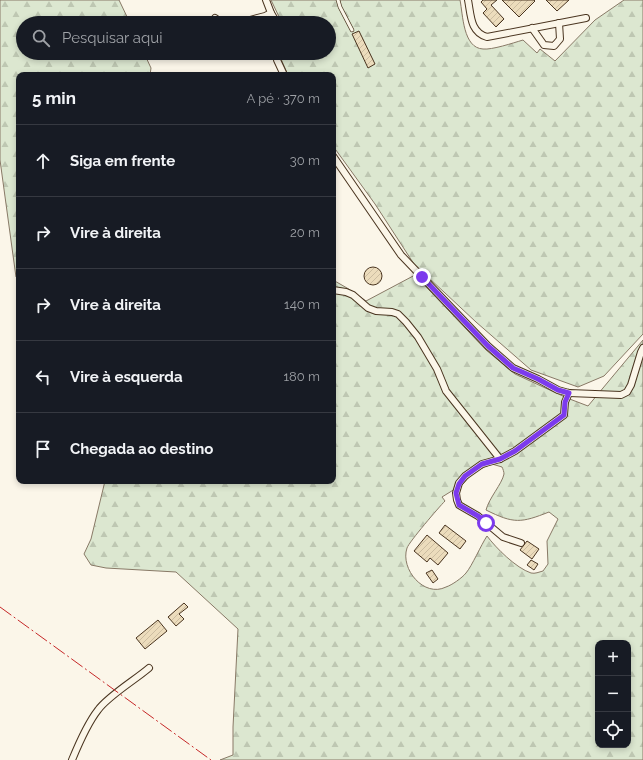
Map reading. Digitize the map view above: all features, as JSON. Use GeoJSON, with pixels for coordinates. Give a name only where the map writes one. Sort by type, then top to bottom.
{"type":"FeatureCollection","features":[{"type":"Feature","properties":{"kind":"street"},"geometry":{"type":"LineString","coordinates":[[266,0],[272,16]]}},
{"type":"Feature","properties":{"kind":"street"},"geometry":{"type":"LineString","coordinates":[[468,0],[474,30],[480,36],[487,37],[586,18]]}},
{"type":"Feature","properties":{"kind":"street"},"geometry":{"type":"LineString","coordinates":[[265,16],[270,13]]}},
{"type":"Feature","properties":{"kind":"street"},"geometry":{"type":"LineString","coordinates":[[532,28],[544,45],[554,46],[560,39],[559,23]]}},
{"type":"Feature","properties":{"kind":"street"},"geometry":{"type":"LineString","coordinates":[[277,60],[283,72]]}},
{"type":"Feature","properties":{"kind":"street"},"geometry":{"type":"LineString","coordinates":[[336,160],[402,255],[488,346],[513,368],[558,390],[569,393],[621,395],[627,392],[643,348]]}},
{"type":"Feature","properties":{"kind":"street"},"geometry":{"type":"LineString","coordinates":[[336,290],[353,295],[368,308],[376,311],[398,314],[406,322],[418,337],[434,364],[446,391],[500,459]]}},
{"type":"Feature","properties":{"kind":"street"},"geometry":{"type":"LineString","coordinates":[[521,543],[503,537],[478,516],[459,505],[456,493],[459,484],[465,476],[482,464],[500,459],[529,442],[564,415],[565,402],[569,393]]}},
{"type":"Feature","properties":{"kind":"street"},"geometry":{"type":"LineString","coordinates":[[72,760],[97,710],[106,701],[149,668]]}},
{"type":"Feature","properties":{"kind":"lane"},"geometry":{"type":"LineString","coordinates":[[338,0],[340,8],[352,30]]}},
{"type":"Feature","properties":{"kind":"green space"},"geometry":{"type":"Polygon","coordinates":[[[0,0],[119,0],[127,16],[16,16],[16,60],[147,60],[151,68],[150,72],[16,72],[16,277],[0,160],[0,0]]]}},
{"type":"Feature","properties":{"kind":"green space"},"geometry":{"type":"Polygon","coordinates":[[[271,0],[460,0],[465,30],[471,43],[476,47],[483,49],[492,48],[523,40],[537,53],[540,49],[555,61],[595,20],[624,0],[643,0],[643,334],[604,376],[578,387],[531,370],[476,322],[414,264],[375,204],[336,150],[336,72],[287,72],[281,60],[336,60],[336,16],[279,16],[271,0]]]}},
{"type":"Feature","properties":{"kind":"green space"},"geometry":{"type":"Polygon","coordinates":[[[415,275],[486,350],[515,374],[588,406],[643,340],[643,760],[220,760],[233,755],[238,629],[176,572],[106,568],[91,565],[84,554],[91,539],[104,484],[336,484],[336,282],[366,301],[415,275]],[[492,464],[480,469],[470,476],[463,484],[442,497],[445,501],[424,524],[407,548],[407,564],[410,572],[422,585],[438,589],[454,583],[468,570],[487,536],[507,557],[519,567],[531,573],[543,571],[548,564],[547,541],[558,519],[549,512],[524,520],[511,520],[486,510],[503,478],[502,467],[492,464]]]}},
{"type":"Feature","properties":{"kind":"building"},"geometry":{"type":"Polygon","coordinates":[[[483,0],[497,0],[491,5],[504,19],[496,27],[483,13],[487,9],[481,2],[483,0]]]}},
{"type":"Feature","properties":{"kind":"building"},"geometry":{"type":"Polygon","coordinates":[[[502,0],[534,0],[535,1],[519,17],[502,0]]]}},
{"type":"Feature","properties":{"kind":"building"},"geometry":{"type":"Polygon","coordinates":[[[546,0],[569,0],[557,11],[546,0]]]}},
{"type":"Feature","properties":{"kind":"building"},"geometry":{"type":"Polygon","coordinates":[[[359,31],[375,64],[368,68],[352,34],[359,31]]]}},
{"type":"Feature","properties":{"kind":"building"},"geometry":{"type":"Polygon","coordinates":[[[373,267],[379,270],[382,276],[379,282],[373,285],[367,282],[364,276],[367,270],[373,267]]]}},
{"type":"Feature","properties":{"kind":"building"},"geometry":{"type":"Polygon","coordinates":[[[445,525],[466,541],[460,549],[439,533],[445,525]]]}},
{"type":"Feature","properties":{"kind":"building"},"geometry":{"type":"Polygon","coordinates":[[[427,535],[448,553],[438,565],[430,558],[427,562],[414,551],[427,535]]]}},
{"type":"Feature","properties":{"kind":"building"},"geometry":{"type":"Polygon","coordinates":[[[527,541],[539,549],[532,559],[520,550],[527,541]]]}},
{"type":"Feature","properties":{"kind":"building"},"geometry":{"type":"Polygon","coordinates":[[[531,560],[538,564],[534,570],[527,565],[531,560]]]}},
{"type":"Feature","properties":{"kind":"building"},"geometry":{"type":"Polygon","coordinates":[[[432,570],[438,579],[433,583],[426,573],[432,570]]]}},
{"type":"Feature","properties":{"kind":"building"},"geometry":{"type":"Polygon","coordinates":[[[184,603],[188,607],[179,614],[184,619],[176,626],[168,617],[184,603]]]}},
{"type":"Feature","properties":{"kind":"building"},"geometry":{"type":"Polygon","coordinates":[[[158,620],[167,631],[145,649],[136,638],[158,620]]]}},
{"type":"Feature","properties":{"kind":"power"},"geometry":{"type":"LineString","coordinates":[[0,607],[211,760]]}},
{"type":"Feature","properties":{"kind":"route"},"geometry":{"type":"LineString","coordinates":[[422,277],[488,346],[513,368],[558,390],[569,393],[565,402],[564,415],[515,451],[500,459],[482,464],[465,476],[459,484],[456,493],[459,505],[478,516],[486,523]]}}]}
